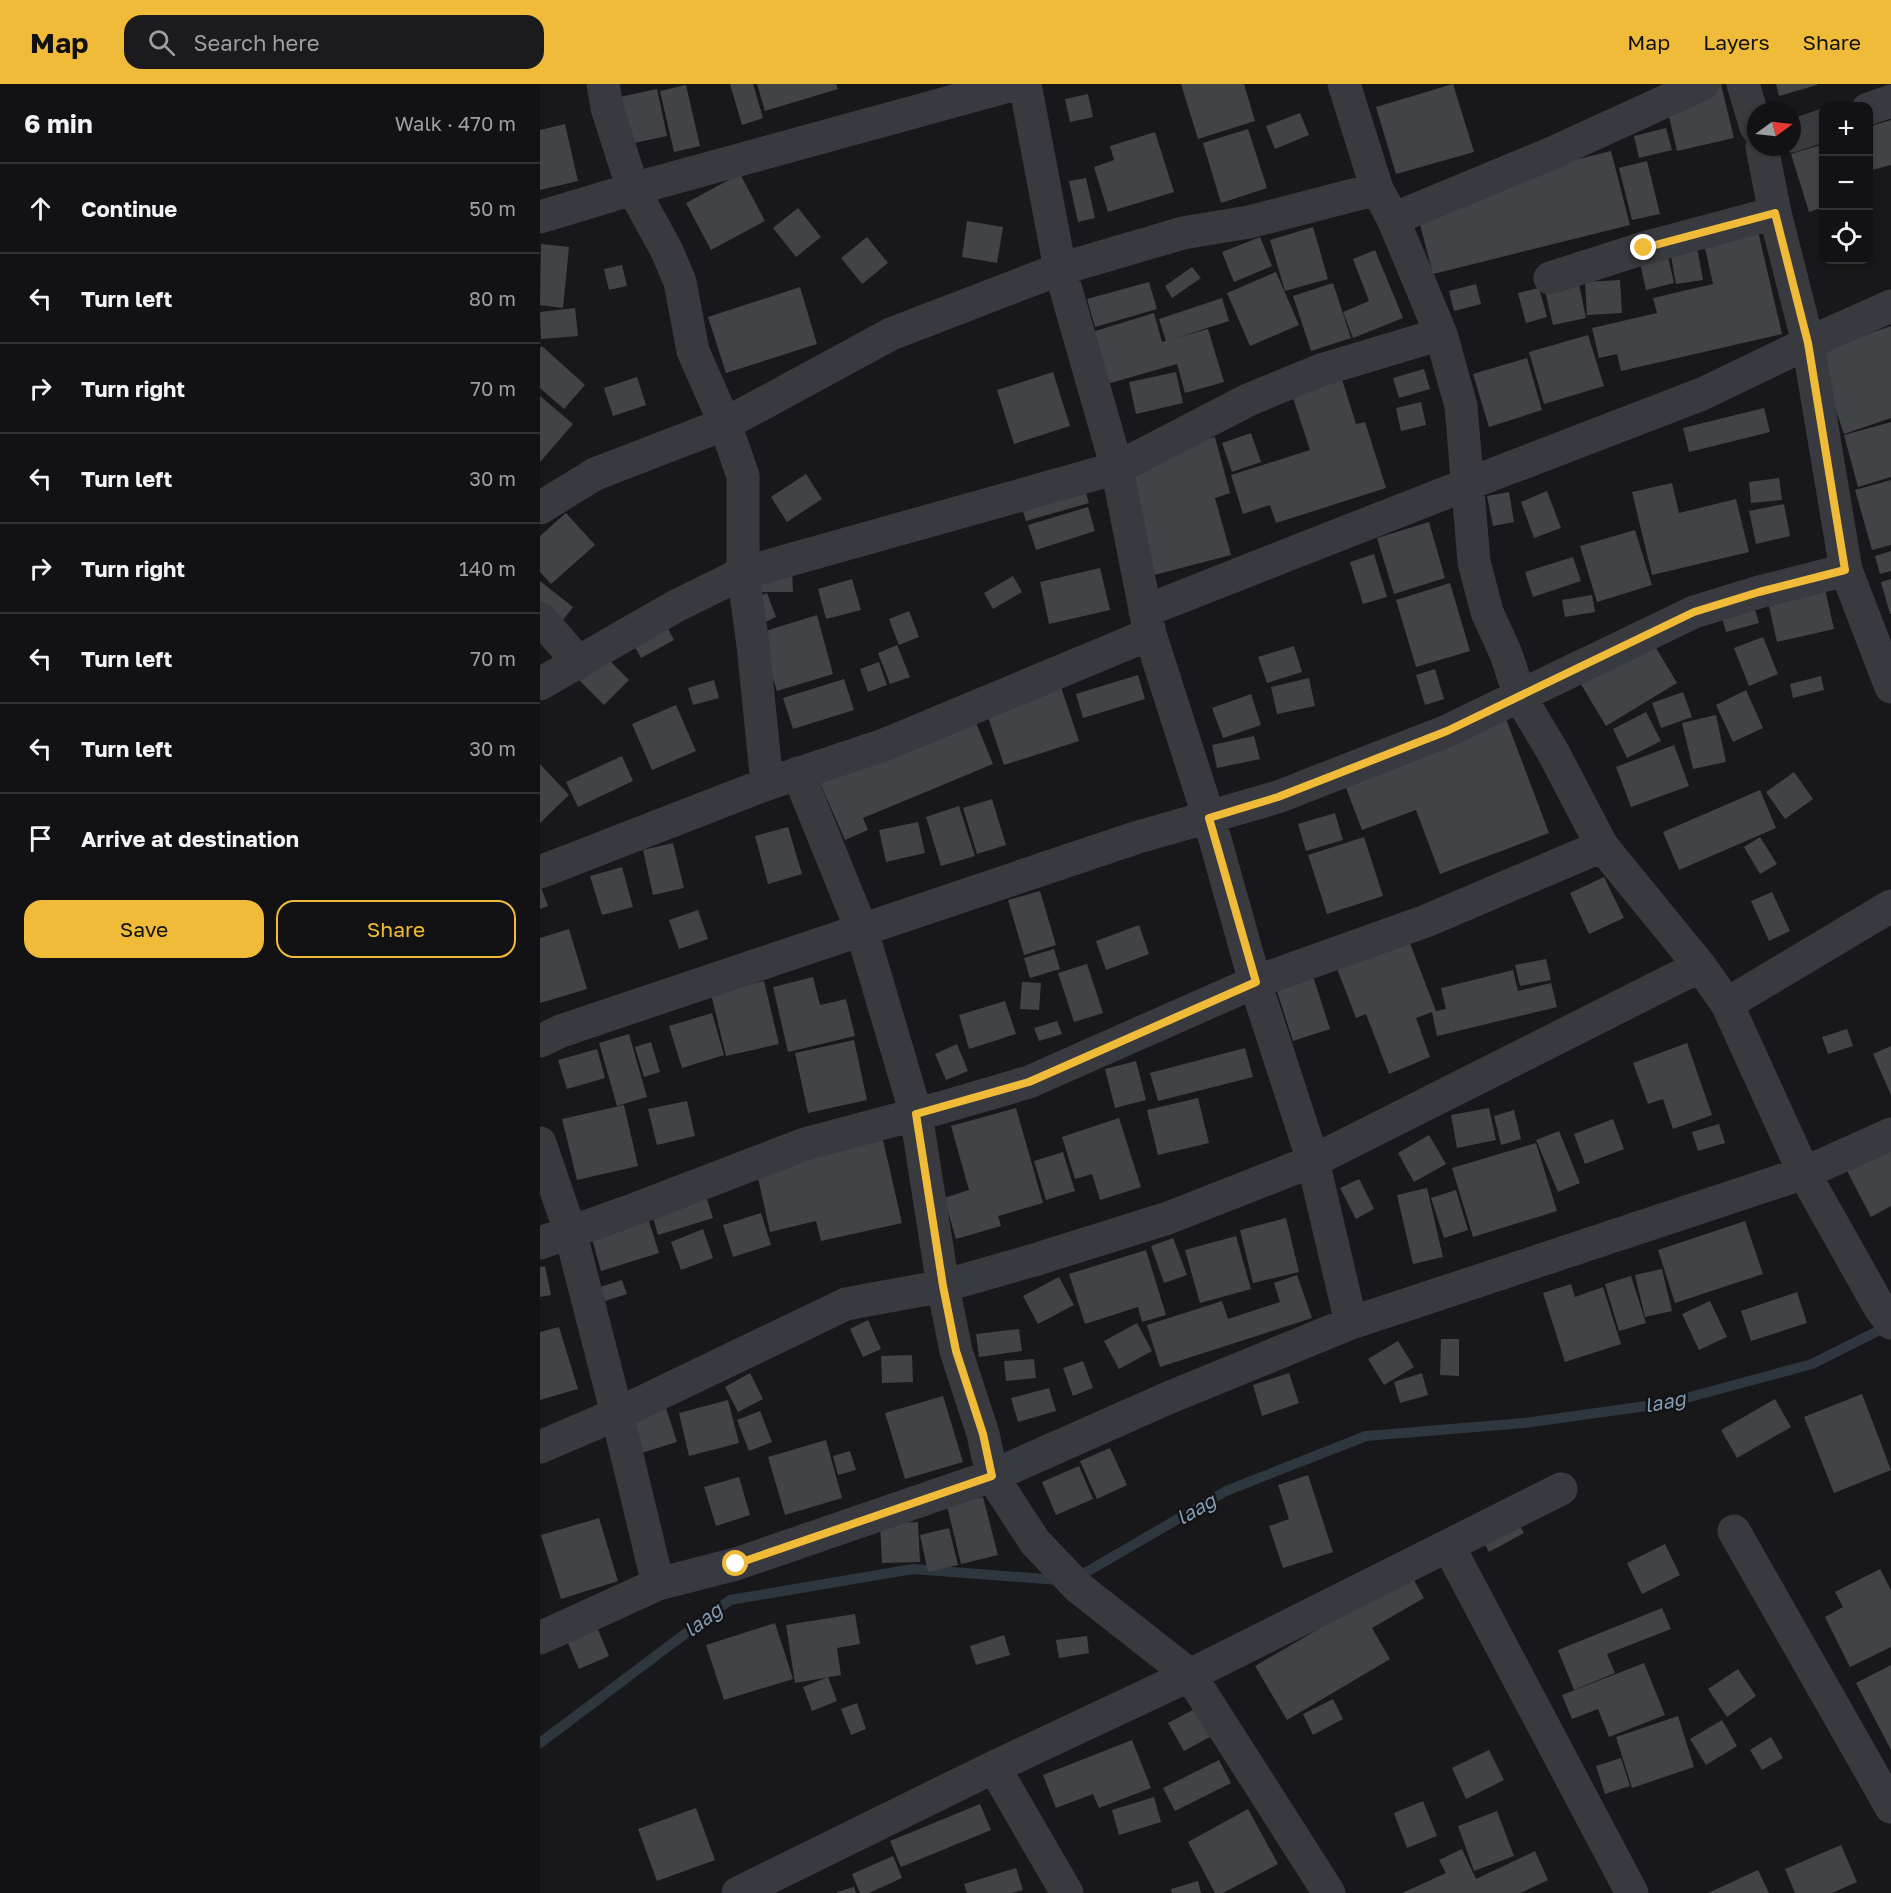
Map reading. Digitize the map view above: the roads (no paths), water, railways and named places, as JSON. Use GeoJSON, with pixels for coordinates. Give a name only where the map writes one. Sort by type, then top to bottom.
{"type":"FeatureCollection","features":[{"type":"Feature","properties":{"kind":"street"},"geometry":{"type":"LineString","coordinates":[[603,84],[607,108],[633,189],[668,251],[680,282],[693,351],[724,424],[742,476],[743,573],[767,784]]}},
{"type":"Feature","properties":{"kind":"street"},"geometry":{"type":"LineString","coordinates":[[540,217],[633,189],[1016,84]]}},
{"type":"Feature","properties":{"kind":"street"},"geometry":{"type":"LineString","coordinates":[[1025,84],[1060,269],[1117,468],[1148,622],[1209,818],[1256,982],[1313,1161],[1351,1323]]}},
{"type":"Feature","properties":{"kind":"street"},"geometry":{"type":"LineString","coordinates":[[1344,84],[1377,189],[1393,219],[1441,334],[1461,406],[1474,562],[1487,612],[1506,654],[1520,697],[1553,752],[1602,846],[1700,966],[1727,1004],[1804,1173],[1886,1315]]}},
{"type":"Feature","properties":{"kind":"street"},"geometry":{"type":"LineString","coordinates":[[1393,219],[1550,154],[1703,84]]}},
{"type":"Feature","properties":{"kind":"street"},"geometry":{"type":"LineString","coordinates":[[1743,84],[1748,102]]}},
{"type":"Feature","properties":{"kind":"street"},"geometry":{"type":"LineString","coordinates":[[1873,108],[1891,101]]}},
{"type":"Feature","properties":{"kind":"street"},"geometry":{"type":"LineString","coordinates":[[1801,133],[1819,127]]}},
{"type":"Feature","properties":{"kind":"street"},"geometry":{"type":"LineString","coordinates":[[1764,156],[1775,213],[1808,343],[1845,570],[1888,666]]}},
{"type":"Feature","properties":{"kind":"street"},"geometry":{"type":"LineString","coordinates":[[540,508],[595,474],[724,424],[891,334],[1060,269],[1183,233],[1249,222],[1377,189]]}},
{"type":"Feature","properties":{"kind":"street"},"geometry":{"type":"LineString","coordinates":[[1550,278],[1644,248],[1775,213]]}},
{"type":"Feature","properties":{"kind":"street"},"geometry":{"type":"LineString","coordinates":[[540,872],[767,784],[884,745],[1148,622],[1468,484],[1702,394],[1891,306]]}},
{"type":"Feature","properties":{"kind":"street"},"geometry":{"type":"LineString","coordinates":[[540,684],[676,606],[743,573],[1117,468],[1248,400],[1321,370],[1441,334]]}},
{"type":"Feature","properties":{"kind":"street"},"geometry":{"type":"LineString","coordinates":[[540,1041],[572,1028],[1135,838],[1278,797],[1447,731],[1694,612],[1759,592],[1845,570]]}},
{"type":"Feature","properties":{"kind":"street"},"geometry":{"type":"LineString","coordinates":[[540,618],[579,663]]}},
{"type":"Feature","properties":{"kind":"street"},"geometry":{"type":"LineString","coordinates":[[798,773],[861,931],[916,1114],[943,1286],[956,1351],[983,1434],[992,1476],[1035,1542],[1079,1588],[1190,1675],[1329,1893]]}},
{"type":"Feature","properties":{"kind":"street"},"geometry":{"type":"LineString","coordinates":[[555,1237],[806,1144],[1029,1082],[1256,982],[1426,921],[1602,846]]}},
{"type":"Feature","properties":{"kind":"street"},"geometry":{"type":"LineString","coordinates":[[1727,1004],[1891,906]]}},
{"type":"Feature","properties":{"kind":"street"},"geometry":{"type":"LineString","coordinates":[[540,1447],[617,1414],[846,1305],[943,1286],[1168,1218],[1313,1161],[1700,966]]}},
{"type":"Feature","properties":{"kind":"street"},"geometry":{"type":"LineString","coordinates":[[540,1638],[658,1584],[736,1564],[992,1476],[1168,1398],[1351,1323],[1804,1173],[1891,1134]]}},
{"type":"Feature","properties":{"kind":"street"},"geometry":{"type":"LineString","coordinates":[[540,1143],[555,1237],[617,1414],[658,1584]]}},
{"type":"Feature","properties":{"kind":"street"},"geometry":{"type":"LineString","coordinates":[[738,1893],[783,1883],[994,1767],[1190,1675],[1561,1489]]}},
{"type":"Feature","properties":{"kind":"street"},"geometry":{"type":"LineString","coordinates":[[1734,1531],[1891,1807]]}},
{"type":"Feature","properties":{"kind":"street"},"geometry":{"type":"LineString","coordinates":[[1449,1547],[1632,1893]]}},
{"type":"Feature","properties":{"kind":"street"},"geometry":{"type":"LineString","coordinates":[[994,1767],[1067,1893]]}},
{"type":"Feature","properties":{"kind":"waterway","name":"laag"},"geometry":{"type":"LineString","coordinates":[[540,1743],[730,1600],[913,1569],[1071,1581],[1226,1491],[1366,1436],[1524,1423],[1668,1403],[1812,1364],[1890,1325]]}}]}
